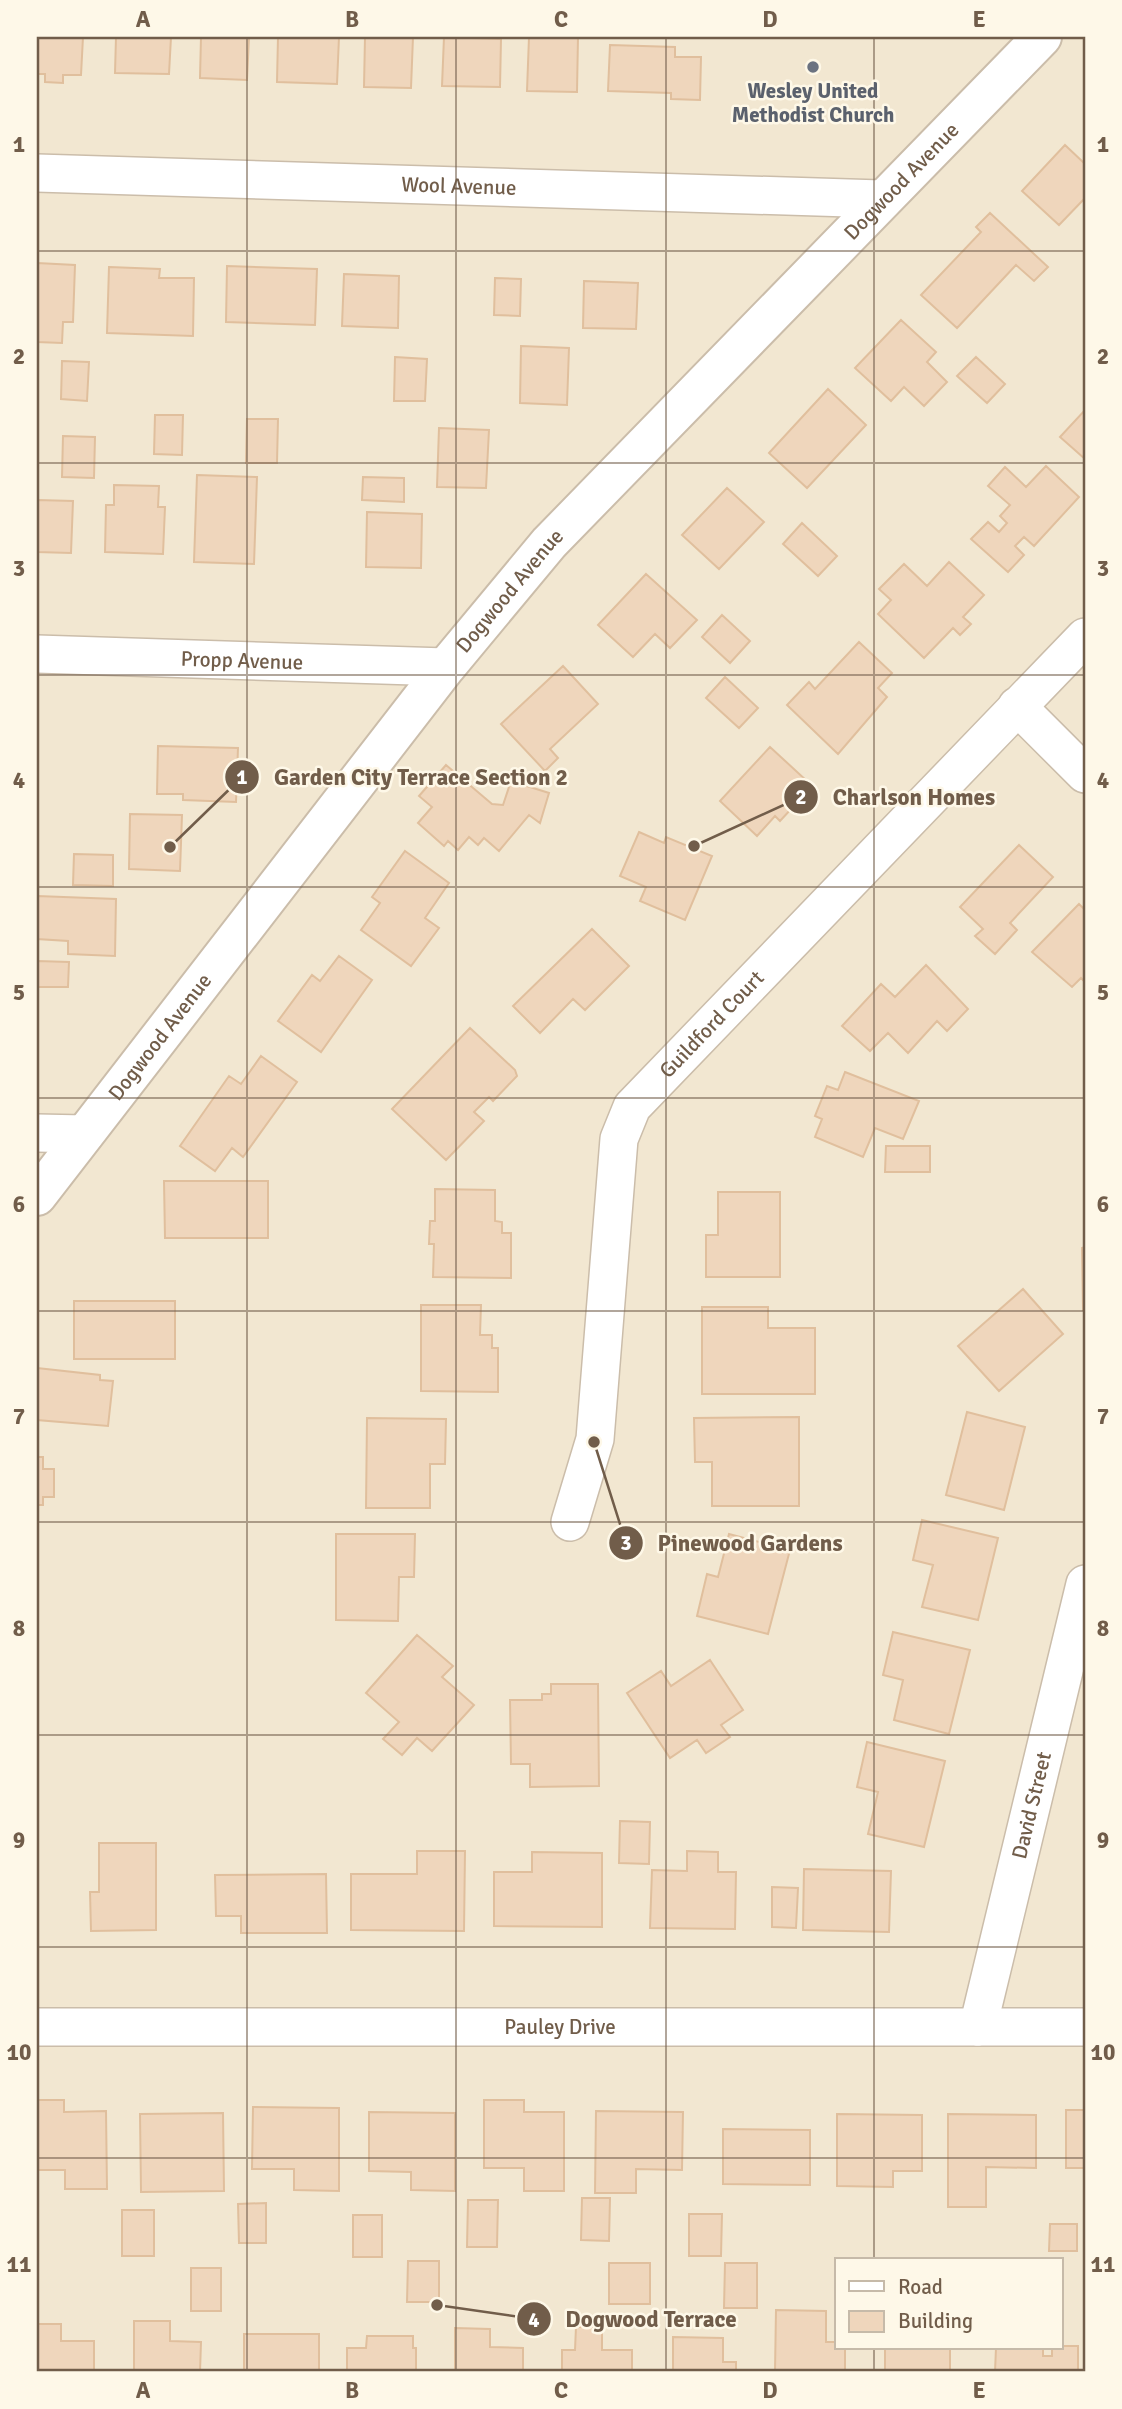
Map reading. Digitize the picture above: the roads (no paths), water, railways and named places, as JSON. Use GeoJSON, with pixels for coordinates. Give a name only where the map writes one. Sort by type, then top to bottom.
{"type":"FeatureCollection","features":[{"type":"Feature","properties":{"kind":"street","name":"Dogwood Avenue"},"geometry":{"type":"LineString","coordinates":[[37,1196],[446,667],[549,543],[881,199],[1042,37]]}},
{"type":"Feature","properties":{"kind":"street","name":"Wool Avenue"},"geometry":{"type":"LineString","coordinates":[[37,173],[881,199]]}},
{"type":"Feature","properties":{"kind":"street","name":"Guildford Court"},"geometry":{"type":"LineString","coordinates":[[570,1522],[595,1439],[619,1139],[632,1107],[1085,637]]}},
{"type":"Feature","properties":{"kind":"street","name":"Propp Avenue"},"geometry":{"type":"LineString","coordinates":[[37,654],[446,667]]}},
{"type":"Feature","properties":{"kind":"street"},"geometry":{"type":"LineString","coordinates":[[1017,706],[1085,774]]}},
{"type":"Feature","properties":{"kind":"street"},"geometry":{"type":"LineString","coordinates":[[37,1133],[85,1135]]}},
{"type":"Feature","properties":{"kind":"street","name":"David Street"},"geometry":{"type":"LineString","coordinates":[[978,2027],[1085,1584]]}},
{"type":"Feature","properties":{"kind":"street","name":"Pauley Drive"},"geometry":{"type":"LineString","coordinates":[[37,2027],[1085,2027]]}},
{"type":"Feature","properties":{"kind":"place","name":"Wesley United Methodist Church"},"geometry":{"type":"Point","coordinates":[813,67]}},
{"type":"Feature","properties":{"kind":"place","name":"Charlson Homes"},"geometry":{"type":"Point","coordinates":[694,846]}},
{"type":"Feature","properties":{"kind":"place","name":"Garden City Terrace Section 2"},"geometry":{"type":"Point","coordinates":[170,847]}},
{"type":"Feature","properties":{"kind":"place","name":"Pinewood Gardens"},"geometry":{"type":"Point","coordinates":[594,1442]}},
{"type":"Feature","properties":{"kind":"place","name":"Dogwood Terrace"},"geometry":{"type":"Point","coordinates":[437,2305]}}]}
